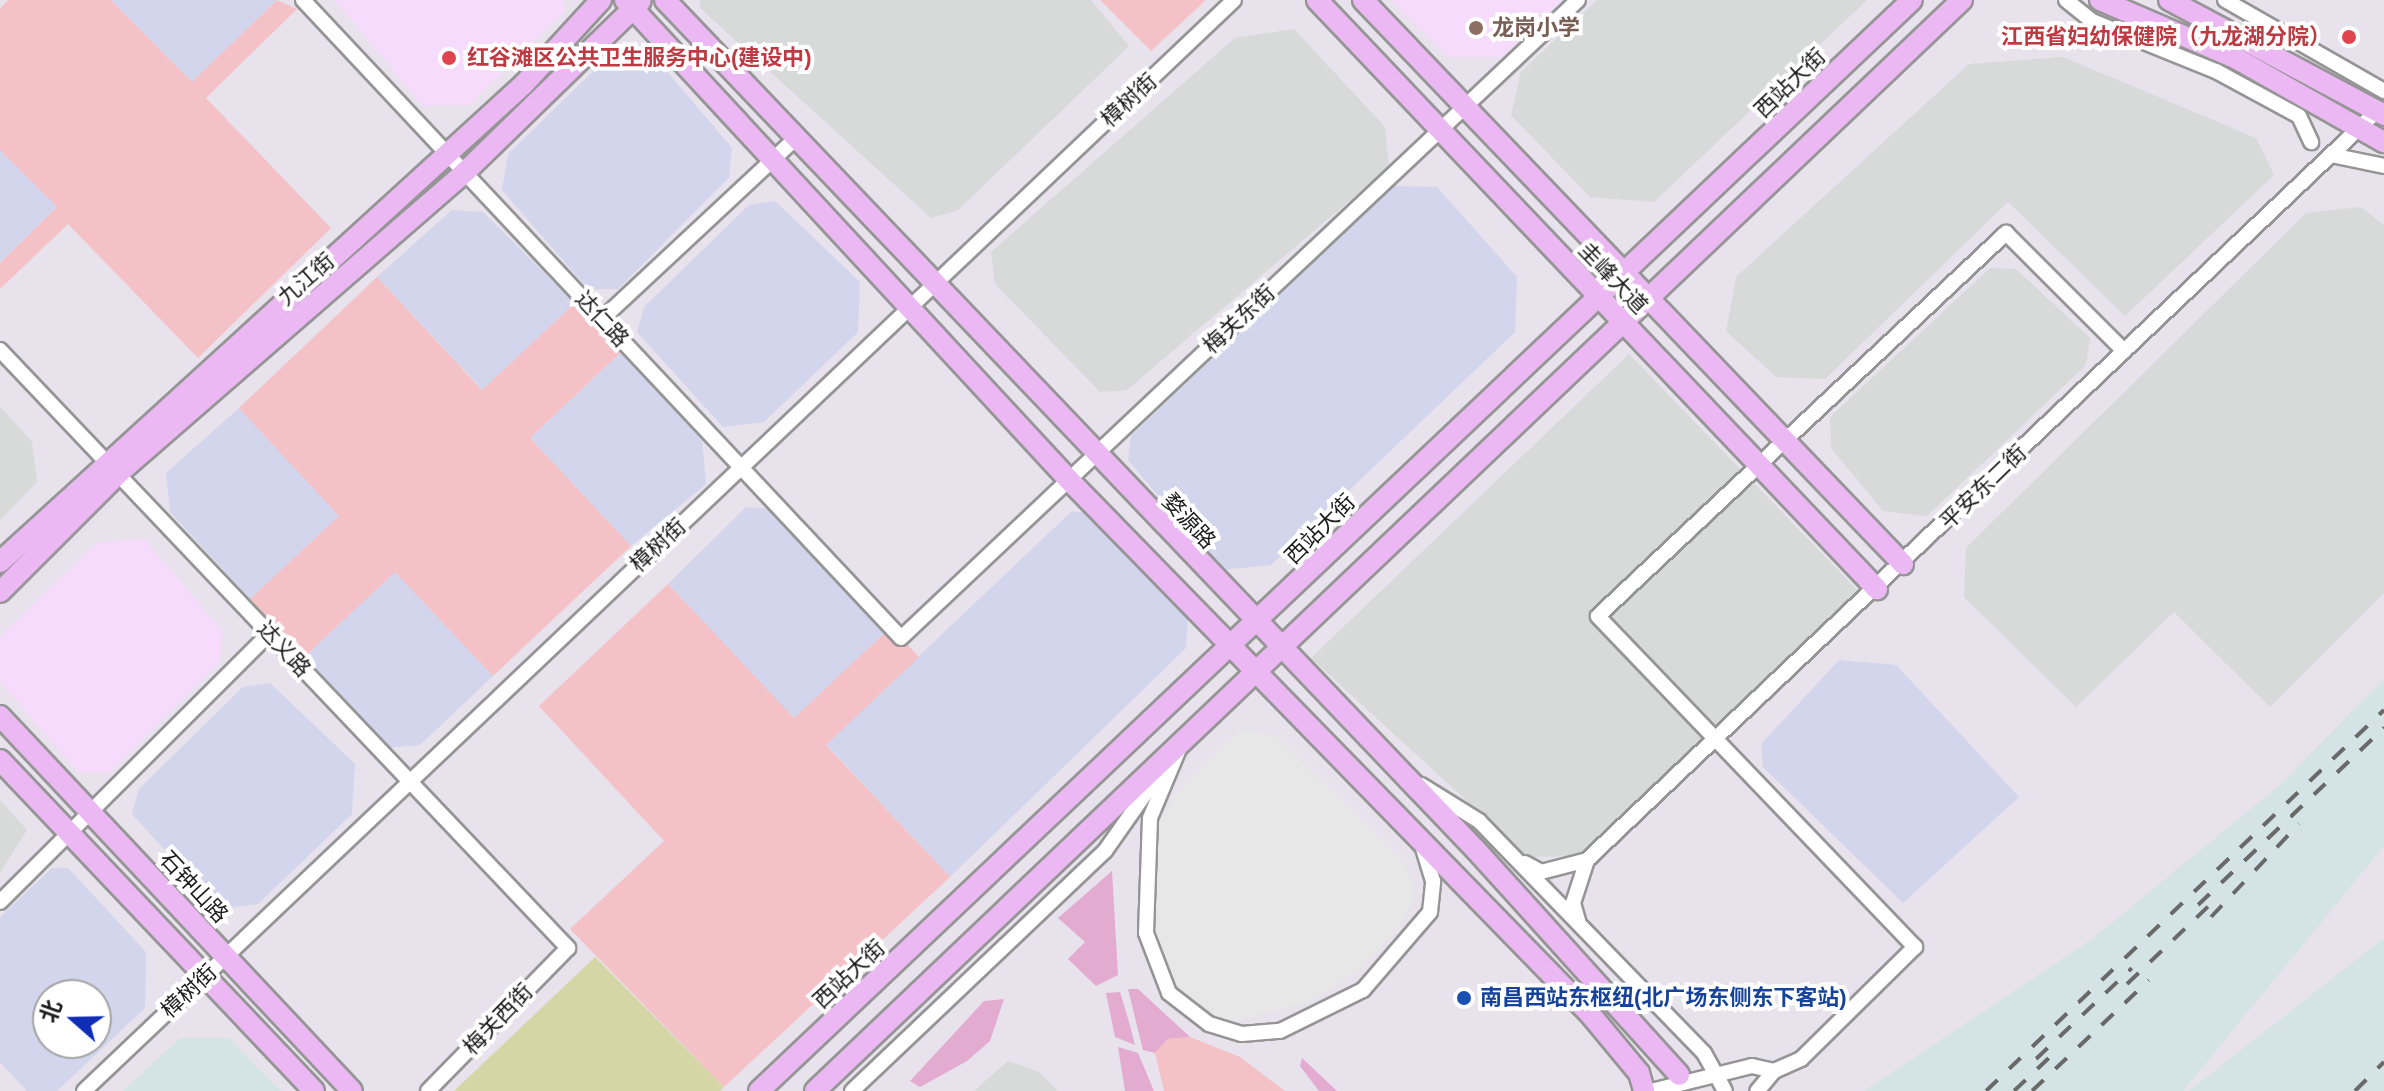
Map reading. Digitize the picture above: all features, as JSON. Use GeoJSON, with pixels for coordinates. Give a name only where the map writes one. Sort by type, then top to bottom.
{"type":"FeatureCollection","features":[{"type":"Feature","properties":{"kind":"street","name":"达仁路"},"geometry":{"type":"LineString","coordinates":[[303,0],[901,638]]}},
{"type":"Feature","properties":{"kind":"street","name":"九江街"},"geometry":{"type":"LineString","coordinates":[[0,592],[114,466],[447,153],[601,0]]}},
{"type":"Feature","properties":{"kind":"street","name":"婺源路"},"geometry":{"type":"LineString","coordinates":[[665,0],[1256,627],[1281,646],[1406,776],[1679,1075]]}},
{"type":"Feature","properties":{"kind":"street","name":"樟树街"},"geometry":{"type":"LineString","coordinates":[[84,1091],[406,778],[741,468],[1234,0]]}},
{"type":"Feature","properties":{"kind":"street","name":"圭峰大道"},"geometry":{"type":"LineString","coordinates":[[1317,0],[1438,131],[1877,589]]}},
{"type":"Feature","properties":{"kind":"street","name":"圭峰大道"},"geometry":{"type":"LineString","coordinates":[[1363,0],[1466,105],[1643,298],[1903,564]]}},
{"type":"Feature","properties":{"kind":"street","name":"梅关东街"},"geometry":{"type":"LineString","coordinates":[[901,638],[1578,0]]}},
{"type":"Feature","properties":{"kind":"street","name":"西站大街"},"geometry":{"type":"LineString","coordinates":[[759,1091],[1256,627],[1912,0]]}},
{"type":"Feature","properties":{"kind":"street"},"geometry":{"type":"LineString","coordinates":[[815,1091],[1181,744],[1643,298],[1962,0]]}},
{"type":"Feature","properties":{"kind":"street"},"geometry":{"type":"LineString","coordinates":[[2066,0],[2092,21],[2216,71],[2299,116],[2311,142]]}},
{"type":"Feature","properties":{"kind":"street"},"geometry":{"type":"LineString","coordinates":[[2100,0],[2297,93],[2384,142]]}},
{"type":"Feature","properties":{"kind":"street"},"geometry":{"type":"LineString","coordinates":[[2169,0],[2381,113]]}},
{"type":"Feature","properties":{"kind":"street"},"geometry":{"type":"LineString","coordinates":[[2225,0],[2384,91]]}},
{"type":"Feature","properties":{"kind":"street","name":"九江街"},"geometry":{"type":"LineString","coordinates":[[0,562],[465,172],[633,3]]}},
{"type":"Feature","properties":{"kind":"street"},"geometry":{"type":"LineString","coordinates":[[633,3],[908,310],[1069,480],[1457,873],[1614,1041],[1644,1091]]}},
{"type":"Feature","properties":{"kind":"street"},"geometry":{"type":"LineString","coordinates":[[2293,190],[2311,142],[2297,93]]}},
{"type":"Feature","properties":{"kind":"street","name":"平安东二街"},"geometry":{"type":"LineString","coordinates":[[1587,860],[1877,589],[2293,190],[2360,127],[2381,113]]}},
{"type":"Feature","properties":{"kind":"street"},"geometry":{"type":"LineString","coordinates":[[602,319],[795,139]]}},
{"type":"Feature","properties":{"kind":"street"},"geometry":{"type":"LineString","coordinates":[[2331,155],[2384,166]]}},
{"type":"Feature","properties":{"kind":"street"},"geometry":{"type":"LineString","coordinates":[[1757,1091],[1774,1071],[1801,1059],[1915,947],[1598,616],[2006,233],[2124,351]]}},
{"type":"Feature","properties":{"kind":"street","name":"达义路"},"geometry":{"type":"LineString","coordinates":[[0,350],[114,466],[568,948]]}},
{"type":"Feature","properties":{"kind":"street"},"geometry":{"type":"LineString","coordinates":[[0,902],[270,633]]}},
{"type":"Feature","properties":{"kind":"street","name":"石钟山路"},"geometry":{"type":"LineString","coordinates":[[0,716],[352,1091]]}},
{"type":"Feature","properties":{"kind":"street"},"geometry":{"type":"LineString","coordinates":[[1181,744],[1150,818],[1146,933],[1169,993],[1209,1024],[1242,1034],[1280,1031],[1363,990],[1430,912],[1433,881],[1419,837]]}},
{"type":"Feature","properties":{"kind":"street"},"geometry":{"type":"LineString","coordinates":[[852,1091],[1105,851],[1181,744]]}},
{"type":"Feature","properties":{"kind":"street"},"geometry":{"type":"LineString","coordinates":[[0,760],[314,1091]]}},
{"type":"Feature","properties":{"kind":"street"},"geometry":{"type":"LineString","coordinates":[[1406,776],[1479,821],[1721,1074],[1725,1091]]}},
{"type":"Feature","properties":{"kind":"street"},"geometry":{"type":"LineString","coordinates":[[1514,857],[1541,872],[1587,860]]}},
{"type":"Feature","properties":{"kind":"street"},"geometry":{"type":"LineString","coordinates":[[1580,926],[1573,903],[1587,860]]}},
{"type":"Feature","properties":{"kind":"street","name":"梅关西街"},"geometry":{"type":"LineString","coordinates":[[428,1091],[568,948]]}},
{"type":"Feature","properties":{"kind":"street"},"geometry":{"type":"LineString","coordinates":[[1651,1091],[1752,1066],[1774,1071]]}},
{"type":"Feature","properties":{"kind":"shaded area"},"geometry":{"type":"Polygon","coordinates":[[[8,0],[111,0],[192,82],[277,0],[297,9],[206,98],[331,228],[198,358],[68,224],[0,289],[0,263],[57,207],[0,150],[0,9],[8,0]]]}},
{"type":"Feature","properties":{"kind":"shaded area"},"geometry":{"type":"Polygon","coordinates":[[[111,0],[277,0],[192,82],[111,0]]]}},
{"type":"Feature","properties":{"kind":"shaded area","name":"红谷滩区公共卫生服务中心(建设中)"},"geometry":{"type":"Polygon","coordinates":[[[335,0],[563,0],[564,12],[469,105],[423,106],[335,0]]]}},
{"type":"Feature","properties":{"kind":"shaded area"},"geometry":{"type":"Polygon","coordinates":[[[700,0],[1091,0],[1129,46],[957,211],[931,218],[700,8],[700,0]]]}},
{"type":"Feature","properties":{"kind":"shaded area"},"geometry":{"type":"Polygon","coordinates":[[[1100,0],[1206,0],[1151,51],[1100,0]]]}},
{"type":"Feature","properties":{"kind":"shaded area","name":"龙岗小学"},"geometry":{"type":"Polygon","coordinates":[[[1391,0],[1562,0],[1503,57],[1449,57],[1391,0]]]}},
{"type":"Feature","properties":{"kind":"shaded area"},"geometry":{"type":"Polygon","coordinates":[[[1597,0],[1867,0],[1654,202],[1590,197],[1511,115],[1521,72],[1597,0]]]}},
{"type":"Feature","properties":{"kind":"shaded area"},"geometry":{"type":"Polygon","coordinates":[[[1294,29],[1385,127],[1389,167],[1127,390],[1100,392],[995,284],[991,252],[1235,38],[1294,29]]]}},
{"type":"Feature","properties":{"kind":"shaded area"},"geometry":{"type":"Polygon","coordinates":[[[653,55],[732,148],[729,178],[618,289],[588,289],[502,190],[508,154],[606,59],[653,55]]]}},
{"type":"Feature","properties":{"kind":"shaded area"},"geometry":{"type":"Polygon","coordinates":[[[2063,57],[2256,138],[2274,175],[2125,316],[2008,202],[1825,379],[1776,377],[1726,331],[1736,277],[1969,64],[2063,57]]]}},
{"type":"Feature","properties":{"kind":"shaded area"},"geometry":{"type":"Polygon","coordinates":[[[0,150],[57,207],[0,263],[0,150]]]}},
{"type":"Feature","properties":{"kind":"shaded area"},"geometry":{"type":"Polygon","coordinates":[[[1393,186],[1437,187],[1517,277],[1515,332],[1271,565],[1221,570],[1128,460],[1131,436],[1393,186]]]}},
{"type":"Feature","properties":{"kind":"shaded area"},"geometry":{"type":"Polygon","coordinates":[[[775,201],[860,282],[858,332],[764,422],[723,427],[637,332],[644,307],[749,205],[775,201]]]}},
{"type":"Feature","properties":{"kind":"shaded area"},"geometry":{"type":"Polygon","coordinates":[[[2361,207],[2384,225],[2384,593],[2270,707],[2174,612],[2076,707],[1964,597],[1966,548],[2306,213],[2361,207]]]}},
{"type":"Feature","properties":{"kind":"shaded area"},"geometry":{"type":"Polygon","coordinates":[[[452,210],[483,212],[575,303],[483,390],[377,277],[452,210]]]}},
{"type":"Feature","properties":{"kind":"shaded area"},"geometry":{"type":"Polygon","coordinates":[[[1990,268],[2016,269],[2090,338],[2086,365],[1927,516],[1883,511],[1831,448],[1830,417],[1990,268]]]}},
{"type":"Feature","properties":{"kind":"shaded area"},"geometry":{"type":"Polygon","coordinates":[[[377,277],[482,390],[575,303],[621,352],[530,438],[631,546],[493,676],[395,572],[304,657],[250,599],[339,516],[239,408],[377,277]]]}},
{"type":"Feature","properties":{"kind":"shaded area"},"geometry":{"type":"Polygon","coordinates":[[[621,352],[702,440],[706,484],[631,546],[530,438],[621,352]]]}},
{"type":"Feature","properties":{"kind":"shaded area"},"geometry":{"type":"Polygon","coordinates":[[[1629,354],[1860,593],[1579,856],[1528,857],[1311,658],[1629,354]]]}},
{"type":"Feature","properties":{"kind":"shaded area"},"geometry":{"type":"Polygon","coordinates":[[[0,406],[32,442],[37,482],[0,520],[0,406]]]}},
{"type":"Feature","properties":{"kind":"shaded area"},"geometry":{"type":"Polygon","coordinates":[[[239,408],[340,516],[250,599],[170,512],[166,473],[239,408]]]}},
{"type":"Feature","properties":{"kind":"shaded area"},"geometry":{"type":"Polygon","coordinates":[[[746,507],[783,510],[891,627],[794,719],[668,584],[746,507]]]}},
{"type":"Feature","properties":{"kind":"shaded area"},"geometry":{"type":"Polygon","coordinates":[[[1072,511],[1107,516],[1189,598],[1186,648],[950,877],[826,744],[1072,511]]]}},
{"type":"Feature","properties":{"kind":"shaded area"},"geometry":{"type":"Polygon","coordinates":[[[144,539],[223,632],[220,661],[109,773],[79,773],[0,681],[0,637],[97,543],[144,539]]]}},
{"type":"Feature","properties":{"kind":"shaded area"},"geometry":{"type":"Polygon","coordinates":[[[395,571],[493,676],[420,745],[384,748],[304,657],[395,571]]]}},
{"type":"Feature","properties":{"kind":"shaded area"},"geometry":{"type":"Polygon","coordinates":[[[668,584],[794,718],[891,627],[919,657],[826,745],[950,877],[724,1087],[570,929],[664,841],[539,706],[668,584]]]}},
{"type":"Feature","properties":{"kind":"shaded area"},"geometry":{"type":"Polygon","coordinates":[[[1839,660],[1896,665],[2019,797],[1903,903],[1763,767],[1761,744],[1839,660]]]}},
{"type":"Feature","properties":{"kind":"shaded area"},"geometry":{"type":"Polygon","coordinates":[[[2384,679],[2384,846],[2183,1091],[1864,1091],[2092,939],[2280,785],[2384,679]]]}},
{"type":"Feature","properties":{"kind":"shaded area"},"geometry":{"type":"Polygon","coordinates":[[[270,683],[355,764],[352,814],[258,904],[218,909],[132,814],[139,789],[243,687],[270,683]]]}},
{"type":"Feature","properties":{"kind":"shaded area"},"geometry":{"type":"Polygon","coordinates":[[[1250,730],[1277,737],[1405,863],[1415,895],[1400,928],[1355,973],[1310,1002],[1236,1021],[1203,1013],[1166,976],[1153,939],[1153,870],[1159,823],[1172,798],[1236,734],[1250,730]]]}},
{"type":"Feature","properties":{"kind":"shaded area"},"geometry":{"type":"Polygon","coordinates":[[[0,800],[27,830],[0,873],[0,800]]]}},
{"type":"Feature","properties":{"kind":"shaded area"},"geometry":{"type":"Polygon","coordinates":[[[52,868],[68,868],[146,952],[145,1008],[112,1039],[112,979],[32,979],[32,1059],[91,1059],[57,1091],[27,1091],[0,1062],[0,917],[52,868]]]}},
{"type":"Feature","properties":{"kind":"shaded area"},"geometry":{"type":"Polygon","coordinates":[[[1112,871],[1118,975],[1096,986],[1068,959],[1085,942],[1058,918],[1112,871]]]}},
{"type":"Feature","properties":{"kind":"shaded area"},"geometry":{"type":"Polygon","coordinates":[[[2384,938],[2384,1091],[2189,1091],[2195,1086],[2384,938]]]}},
{"type":"Feature","properties":{"kind":"shaded area"},"geometry":{"type":"Polygon","coordinates":[[[595,957],[724,1087],[720,1091],[454,1091],[595,957]]]}},
{"type":"Feature","properties":{"kind":"shaded area"},"geometry":{"type":"Polygon","coordinates":[[[1128,989],[1138,989],[1190,1037],[1168,1039],[1155,1053],[1143,1050],[1128,989]]]}},
{"type":"Feature","properties":{"kind":"shaded area"},"geometry":{"type":"Polygon","coordinates":[[[1120,992],[1135,1045],[1115,1037],[1106,993],[1120,992]]]}},
{"type":"Feature","properties":{"kind":"shaded area"},"geometry":{"type":"Polygon","coordinates":[[[1004,999],[990,1041],[967,1061],[920,1087],[910,1081],[984,1001],[1004,999]]]}},
{"type":"Feature","properties":{"kind":"shaded area"},"geometry":{"type":"Polygon","coordinates":[[[1190,1037],[1240,1057],[1285,1091],[1164,1091],[1155,1053],[1168,1039],[1190,1037]]]}},
{"type":"Feature","properties":{"kind":"shaded area"},"geometry":{"type":"Polygon","coordinates":[[[180,1038],[229,1038],[281,1091],[123,1091],[180,1038]]]}},
{"type":"Feature","properties":{"kind":"shaded area"},"geometry":{"type":"Polygon","coordinates":[[[1118,1047],[1138,1053],[1154,1091],[1125,1091],[1118,1047]]]}},
{"type":"Feature","properties":{"kind":"shaded area"},"geometry":{"type":"Polygon","coordinates":[[[1302,1058],[1337,1091],[1319,1091],[1300,1066],[1302,1058]]]}},
{"type":"Feature","properties":{"kind":"shaded area"},"geometry":{"type":"Polygon","coordinates":[[[1008,1061],[1039,1072],[1058,1091],[974,1091],[1008,1061]]]}},
{"type":"Feature","properties":{"kind":"railway"},"geometry":{"type":"LineString","coordinates":[[1986,1091],[2384,710]]}},
{"type":"Feature","properties":{"kind":"railway"},"geometry":{"type":"LineString","coordinates":[[2198,905],[2384,728]]}},
{"type":"Feature","properties":{"kind":"railway"},"geometry":{"type":"LineString","coordinates":[[2211,917],[2299,824]]}},
{"type":"Feature","properties":{"kind":"railway"},"geometry":{"type":"LineString","coordinates":[[2127,984],[2214,901]]}},
{"type":"Feature","properties":{"kind":"railway"},"geometry":{"type":"LineString","coordinates":[[2036,1059],[2132,968]]}},
{"type":"Feature","properties":{"kind":"railway"},"geometry":{"type":"LineString","coordinates":[[2032,1091],[2149,980]]}},
{"type":"Feature","properties":{"kind":"railway"},"geometry":{"type":"LineString","coordinates":[[2014,1091],[2052,1055]]}},
{"type":"Feature","properties":{"kind":"railway"},"geometry":{"type":"LineString","coordinates":[[2355,1091],[2384,1062]]}},
{"type":"Feature","properties":{"kind":"place","name":"龙岗小学"},"geometry":{"type":"Point","coordinates":[1476,28]}},
{"type":"Feature","properties":{"kind":"place","name":"江西省妇幼保健院（九龙湖分院）"},"geometry":{"type":"Point","coordinates":[2349,37]}},
{"type":"Feature","properties":{"kind":"place","name":"红谷滩区公共卫生服务中心(建设中)"},"geometry":{"type":"Point","coordinates":[449,58]}},
{"type":"Feature","properties":{"kind":"place","name":"南昌西站东枢纽(北广场东侧东下客站)"},"geometry":{"type":"Point","coordinates":[1464,998]}}]}
